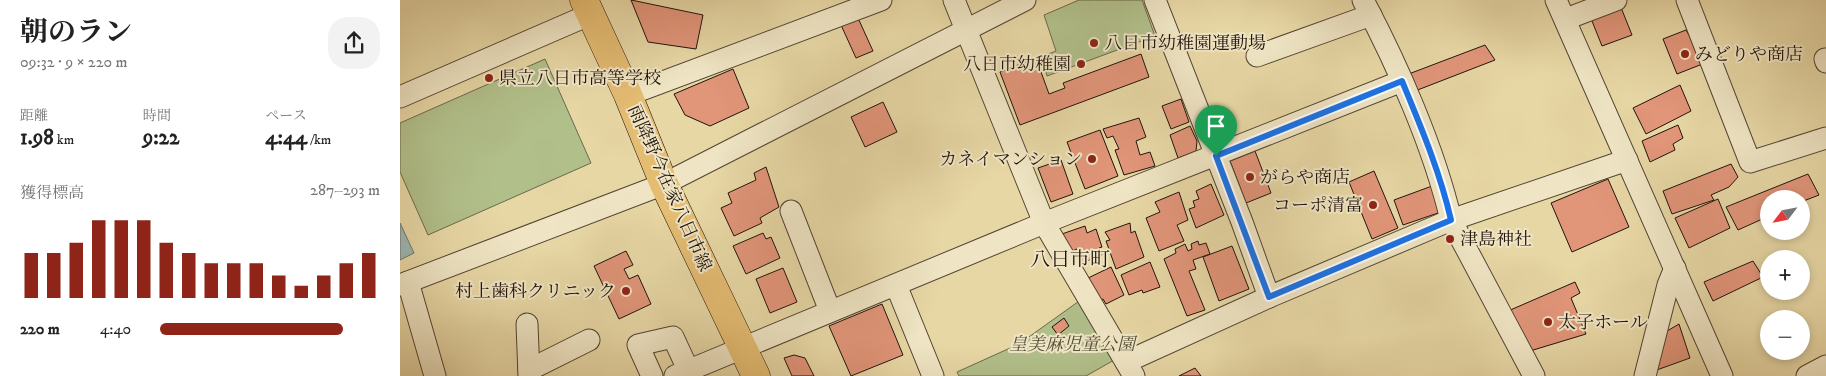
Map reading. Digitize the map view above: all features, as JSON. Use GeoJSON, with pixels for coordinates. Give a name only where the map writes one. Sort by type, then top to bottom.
{"type":"FeatureCollection","features":[{"type":"Feature","properties":{"kind":"main road","name":"雨降野今在家八日市線"},"geometry":{"type":"LineString","coordinates":[[588,7],[628,95],[664,184],[756,376]]}},
{"type":"Feature","properties":{"kind":"street"},"geometry":{"type":"LineString","coordinates":[[628,95],[880,0]]}},
{"type":"Feature","properties":{"kind":"street"},"geometry":{"type":"LineString","coordinates":[[954,0],[1044,223],[1130,369],[1269,297],[1451,220],[1627,160]]}},
{"type":"Feature","properties":{"kind":"street"},"geometry":{"type":"LineString","coordinates":[[435,376],[404,284],[664,184],[1025,0]]}},
{"type":"Feature","properties":{"kind":"street"},"geometry":{"type":"LineString","coordinates":[[1155,0],[1269,297]]}},
{"type":"Feature","properties":{"kind":"street"},"geometry":{"type":"LineString","coordinates":[[1556,0],[1722,376]]}},
{"type":"Feature","properties":{"kind":"street"},"geometry":{"type":"LineString","coordinates":[[1566,20],[1616,0]]}},
{"type":"Feature","properties":{"kind":"street"},"geometry":{"type":"LineString","coordinates":[[1688,0],[1750,162],[1826,138]]}},
{"type":"Feature","properties":{"kind":"street"},"geometry":{"type":"LineString","coordinates":[[400,97],[588,7]]}},
{"type":"Feature","properties":{"kind":"street"},"geometry":{"type":"LineString","coordinates":[[1257,56],[1367,8],[1402,81],[1446,196],[1451,220],[1534,376]]}},
{"type":"Feature","properties":{"kind":"street"},"geometry":{"type":"LineString","coordinates":[[652,376],[638,345],[673,338],[685,374],[830,311],[896,286],[1044,223],[1402,81]]}},
{"type":"Feature","properties":{"kind":"street"},"geometry":{"type":"LineString","coordinates":[[791,211],[830,311]]}},
{"type":"Feature","properties":{"kind":"street"},"geometry":{"type":"LineString","coordinates":[[1645,376],[1668,285],[1675,268]]}},
{"type":"Feature","properties":{"kind":"street"},"geometry":{"type":"LineString","coordinates":[[896,286],[933,376]]}},
{"type":"Feature","properties":{"kind":"street"},"geometry":{"type":"LineString","coordinates":[[527,324],[529,373],[589,340]]}},
{"type":"Feature","properties":{"kind":"street"},"geometry":{"type":"LineString","coordinates":[[1807,376],[1826,366]]}},
{"type":"Feature","properties":{"kind":"green space","name":"八日市幼稚園運動場"},"geometry":{"type":"Polygon","coordinates":[[[1079,0],[1142,0],[1155,36],[1047,76],[1041,57],[1056,51],[1044,15],[1079,0]]]}},
{"type":"Feature","properties":{"kind":"green space"},"geometry":{"type":"Polygon","coordinates":[[[545,59],[591,163],[428,235],[400,172],[400,123],[545,59]]]}},
{"type":"Feature","properties":{"kind":"green space","name":"皇美麻児童公園"},"geometry":{"type":"Polygon","coordinates":[[[1082,299],[1116,359],[1086,376],[959,376],[957,372],[1019,344],[1082,299]]]}},
{"type":"Feature","properties":{"kind":"water"},"geometry":{"type":"Polygon","coordinates":[[[400,223],[414,253],[400,260],[400,223]]]}},
{"type":"Feature","properties":{"kind":"building"},"geometry":{"type":"Polygon","coordinates":[[[631,0],[703,15],[696,49],[648,42],[631,0]]]}},
{"type":"Feature","properties":{"kind":"building"},"geometry":{"type":"Polygon","coordinates":[[[1620,5],[1632,35],[1602,46],[1590,16],[1620,5]]]}},
{"type":"Feature","properties":{"kind":"building"},"geometry":{"type":"Polygon","coordinates":[[[858,18],[873,51],[856,58],[841,25],[858,18]]]}},
{"type":"Feature","properties":{"kind":"building","name":"みどりや商店"},"geometry":{"type":"Polygon","coordinates":[[[1686,30],[1705,63],[1677,74],[1663,39],[1686,30]]]}},
{"type":"Feature","properties":{"kind":"building"},"geometry":{"type":"Polygon","coordinates":[[[1485,45],[1495,60],[1415,91],[1406,75],[1485,45]]]}},
{"type":"Feature","properties":{"kind":"building"},"geometry":{"type":"Polygon","coordinates":[[[1141,54],[1149,77],[1020,125],[1000,72],[1036,58],[1049,94],[1065,88],[1063,83],[1141,54]]]}},
{"type":"Feature","properties":{"kind":"building"},"geometry":{"type":"Polygon","coordinates":[[[733,69],[749,108],[710,126],[685,115],[674,94],[733,69]]]}},
{"type":"Feature","properties":{"kind":"building"},"geometry":{"type":"Polygon","coordinates":[[[1680,85],[1691,111],[1646,134],[1633,108],[1680,85]]]}},
{"type":"Feature","properties":{"kind":"building"},"geometry":{"type":"Polygon","coordinates":[[[1181,99],[1189,122],[1171,129],[1162,106],[1181,99]]]}},
{"type":"Feature","properties":{"kind":"building"},"geometry":{"type":"Polygon","coordinates":[[[883,102],[897,132],[865,147],[851,117],[883,102]]]}},
{"type":"Feature","properties":{"kind":"building"},"geometry":{"type":"Polygon","coordinates":[[[1139,118],[1146,137],[1136,141],[1140,155],[1150,152],[1155,166],[1124,175],[1115,150],[1119,149],[1113,136],[1107,138],[1103,129],[1139,118]]]}},
{"type":"Feature","properties":{"kind":"building"},"geometry":{"type":"Polygon","coordinates":[[[1678,125],[1683,138],[1673,144],[1675,150],[1650,162],[1642,141],[1678,125]]]}},
{"type":"Feature","properties":{"kind":"building"},"geometry":{"type":"Polygon","coordinates":[[[1190,126],[1197,141],[1196,151],[1178,158],[1170,135],[1190,126]]]}},
{"type":"Feature","properties":{"kind":"building","name":"カネイマンション"},"geometry":{"type":"Polygon","coordinates":[[[1100,130],[1118,176],[1085,189],[1067,142],[1100,130]]]}},
{"type":"Feature","properties":{"kind":"building","name":"がらや商店"},"geometry":{"type":"Polygon","coordinates":[[[1255,151],[1271,193],[1246,203],[1230,161],[1255,151]]]}},
{"type":"Feature","properties":{"kind":"building"},"geometry":{"type":"Polygon","coordinates":[[[1061,160],[1073,194],[1051,202],[1038,168],[1061,160]]]}},
{"type":"Feature","properties":{"kind":"building"},"geometry":{"type":"Polygon","coordinates":[[[1731,164],[1738,177],[1729,187],[1711,195],[1714,200],[1672,214],[1663,191],[1731,164]]]}},
{"type":"Feature","properties":{"kind":"building"},"geometry":{"type":"Polygon","coordinates":[[[766,167],[779,207],[760,218],[762,223],[734,236],[721,208],[732,203],[728,193],[756,180],[754,173],[766,167]]]}},
{"type":"Feature","properties":{"kind":"building","name":"コーポ清富"},"geometry":{"type":"Polygon","coordinates":[[[1374,171],[1398,228],[1372,239],[1349,182],[1374,171]]]}},
{"type":"Feature","properties":{"kind":"building"},"geometry":{"type":"Polygon","coordinates":[[[1808,174],[1819,195],[1810,198],[1810,190],[1768,190],[1808,174]]]}},
{"type":"Feature","properties":{"kind":"building"},"geometry":{"type":"Polygon","coordinates":[[[1608,179],[1629,227],[1572,252],[1551,203],[1608,179]]]}},
{"type":"Feature","properties":{"kind":"building"},"geometry":{"type":"Polygon","coordinates":[[[1211,184],[1224,215],[1196,228],[1189,209],[1195,207],[1193,201],[1199,199],[1196,191],[1211,184]]]}},
{"type":"Feature","properties":{"kind":"building"},"geometry":{"type":"Polygon","coordinates":[[[1432,186],[1441,212],[1403,225],[1394,200],[1432,186]]]}},
{"type":"Feature","properties":{"kind":"building"},"geometry":{"type":"Polygon","coordinates":[[[1179,192],[1188,220],[1177,225],[1184,241],[1159,251],[1146,218],[1160,212],[1155,202],[1179,192]]]}},
{"type":"Feature","properties":{"kind":"building"},"geometry":{"type":"Polygon","coordinates":[[[1760,193],[1760,220],[1738,230],[1726,207],[1760,193]]]}},
{"type":"Feature","properties":{"kind":"building"},"geometry":{"type":"Polygon","coordinates":[[[1718,199],[1730,228],[1689,248],[1675,218],[1718,199]]]}},
{"type":"Feature","properties":{"kind":"building"},"geometry":{"type":"Polygon","coordinates":[[[1130,223],[1131,233],[1135,231],[1144,257],[1116,269],[1106,241],[1110,240],[1105,232],[1130,223]]]}},
{"type":"Feature","properties":{"kind":"building"},"geometry":{"type":"Polygon","coordinates":[[[1085,226],[1087,233],[1096,229],[1102,247],[1099,248],[1102,255],[1082,263],[1077,249],[1068,253],[1059,235],[1085,226]]]}},
{"type":"Feature","properties":{"kind":"building"},"geometry":{"type":"Polygon","coordinates":[[[763,233],[766,239],[771,237],[780,258],[746,274],[733,246],[763,233]]]}},
{"type":"Feature","properties":{"kind":"building"},"geometry":{"type":"Polygon","coordinates":[[[1198,241],[1199,245],[1206,243],[1210,254],[1193,260],[1196,269],[1189,271],[1205,310],[1187,316],[1164,259],[1176,253],[1175,249],[1185,244],[1188,251],[1192,249],[1191,244],[1198,241]]]}},
{"type":"Feature","properties":{"kind":"building"},"geometry":{"type":"Polygon","coordinates":[[[1232,246],[1249,289],[1219,301],[1203,257],[1232,246]]]}},
{"type":"Feature","properties":{"kind":"building","name":"村上歯科クリニック"},"geometry":{"type":"Polygon","coordinates":[[[626,251],[633,265],[624,269],[629,279],[638,275],[651,304],[619,319],[594,266],[626,251]]]}},
{"type":"Feature","properties":{"kind":"building"},"geometry":{"type":"Polygon","coordinates":[[[1753,261],[1760,272],[1760,278],[1713,301],[1704,282],[1753,261]]]}},
{"type":"Feature","properties":{"kind":"building"},"geometry":{"type":"Polygon","coordinates":[[[1150,262],[1160,287],[1143,293],[1142,290],[1129,295],[1121,275],[1150,262]]]}},
{"type":"Feature","properties":{"kind":"building"},"geometry":{"type":"Polygon","coordinates":[[[1111,267],[1124,295],[1106,304],[1103,299],[1098,301],[1086,279],[1111,267]]]}},
{"type":"Feature","properties":{"kind":"building"},"geometry":{"type":"Polygon","coordinates":[[[783,268],[797,302],[770,313],[756,279],[783,268]]]}},
{"type":"Feature","properties":{"kind":"building","name":"太子ホール"},"geometry":{"type":"Polygon","coordinates":[[[1575,282],[1580,293],[1571,298],[1586,334],[1530,351],[1508,311],[1575,282]]]}},
{"type":"Feature","properties":{"kind":"building"},"geometry":{"type":"Polygon","coordinates":[[[882,304],[903,355],[851,376],[829,326],[882,304]]]}},
{"type":"Feature","properties":{"kind":"building"},"geometry":{"type":"Polygon","coordinates":[[[1064,318],[1069,326],[1058,335],[1052,327],[1064,318]]]}},
{"type":"Feature","properties":{"kind":"building"},"geometry":{"type":"Polygon","coordinates":[[[1679,324],[1690,358],[1654,371],[1662,334],[1679,324]]]}},
{"type":"Feature","properties":{"kind":"building"},"geometry":{"type":"Polygon","coordinates":[[[794,355],[805,358],[814,376],[792,376],[784,358],[794,355]]]}},
{"type":"Feature","properties":{"kind":"building"},"geometry":{"type":"Polygon","coordinates":[[[1195,368],[1201,376],[1179,376],[1195,368]]]}},
{"type":"Feature","properties":{"kind":"place","name":"八日市幼稚園運動場"},"geometry":{"type":"Point","coordinates":[1094,43]}},
{"type":"Feature","properties":{"kind":"place","name":"みどりや商店"},"geometry":{"type":"Point","coordinates":[1685,54]}},
{"type":"Feature","properties":{"kind":"place","name":"八日市幼稚園"},"geometry":{"type":"Point","coordinates":[1081,64]}},
{"type":"Feature","properties":{"kind":"place","name":"県立八日市高等学校"},"geometry":{"type":"Point","coordinates":[489,78]}},
{"type":"Feature","properties":{"kind":"place","name":"カネイマンション"},"geometry":{"type":"Point","coordinates":[1092,159]}},
{"type":"Feature","properties":{"kind":"place","name":"がらや商店"},"geometry":{"type":"Point","coordinates":[1250,177]}},
{"type":"Feature","properties":{"kind":"place","name":"コーポ清富"},"geometry":{"type":"Point","coordinates":[1373,205]}},
{"type":"Feature","properties":{"kind":"place","name":"津島神社"},"geometry":{"type":"Point","coordinates":[1450,239]}},
{"type":"Feature","properties":{"kind":"place","name":"村上歯科クリニック"},"geometry":{"type":"Point","coordinates":[626,291]}},
{"type":"Feature","properties":{"kind":"place","name":"太子ホール"},"geometry":{"type":"Point","coordinates":[1548,322]}},
{"type":"Feature","properties":{"kind":"district","name":"八日市町"},"geometry":{"type":"Point","coordinates":[1070,259]}},
{"type":"Feature","properties":{"kind":"route"},"geometry":{"type":"LineString","coordinates":[[1402,81],[1446,196],[1451,220],[1269,297],[1216,156],[1402,81]]}}]}
